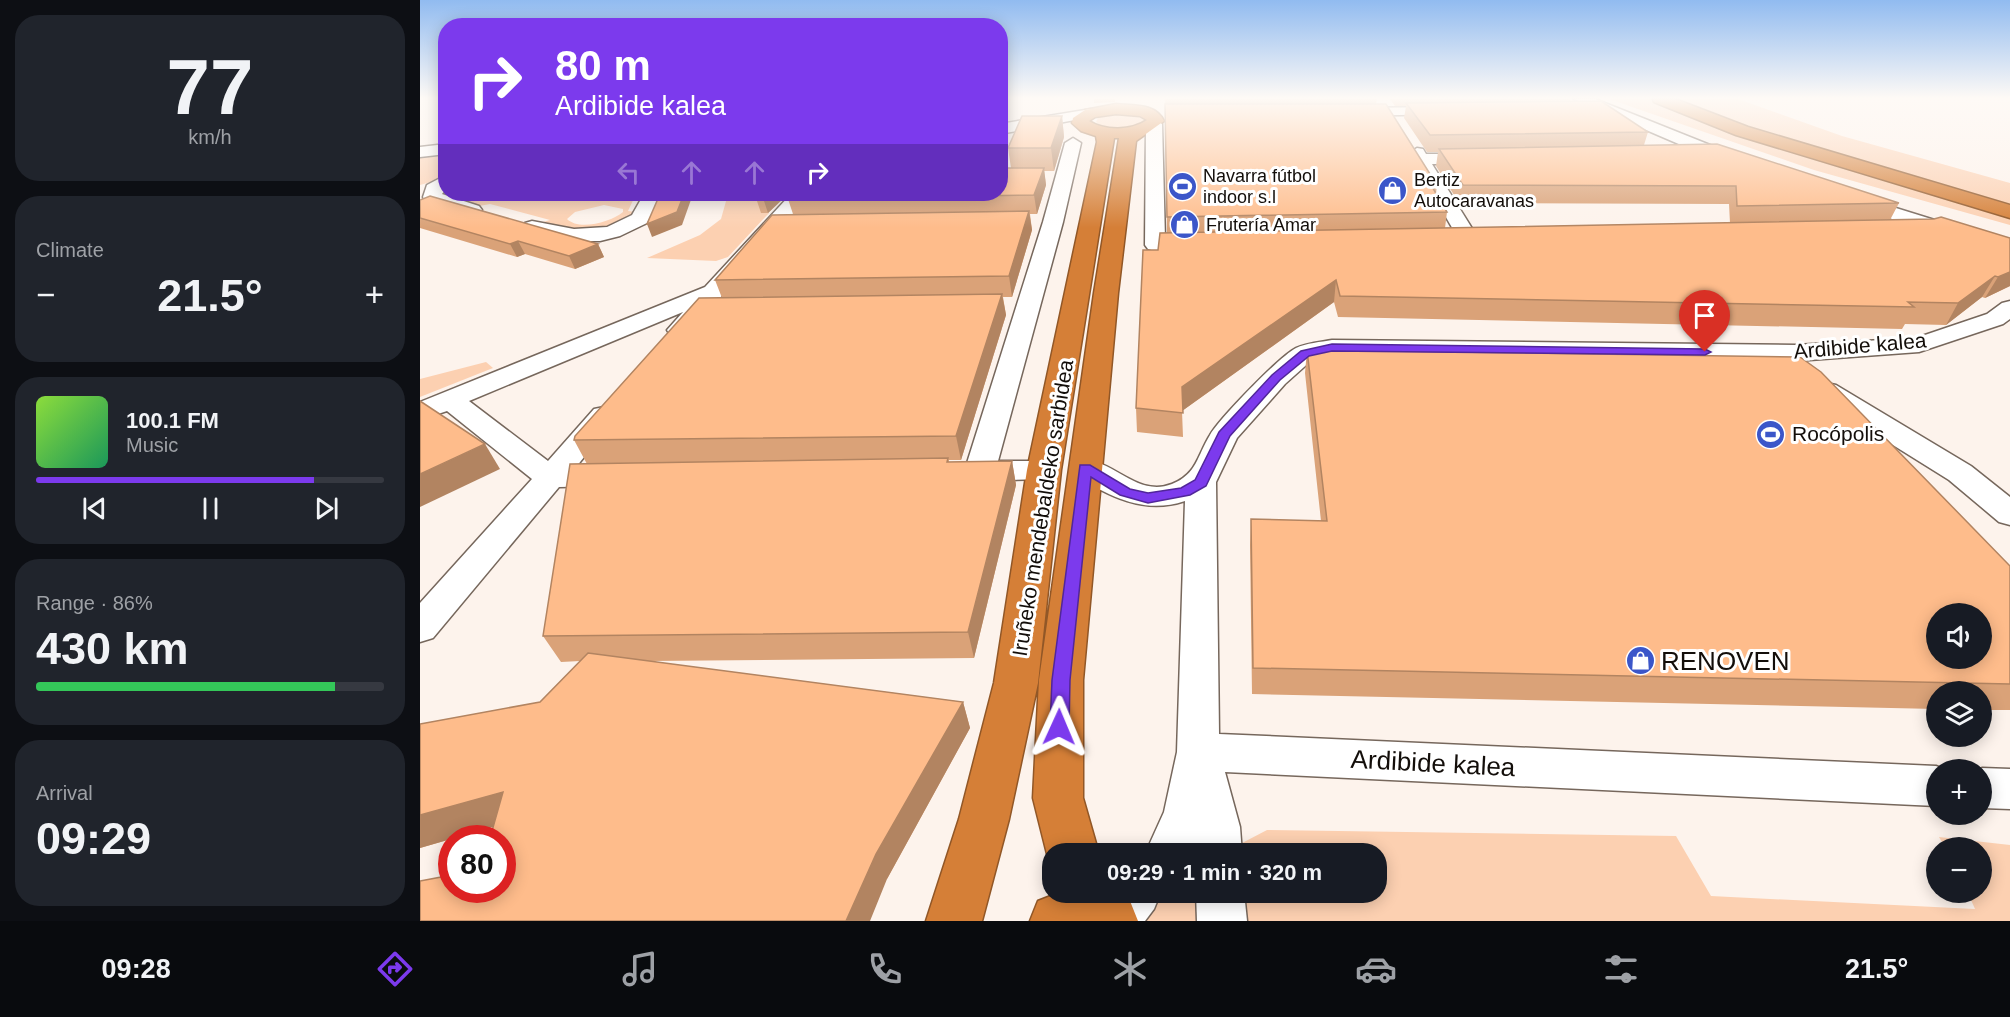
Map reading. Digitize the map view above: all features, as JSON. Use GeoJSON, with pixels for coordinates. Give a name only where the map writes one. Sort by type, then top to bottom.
{"type":"FeatureCollection","features":[{"type":"Feature","properties":{"kind":"highway","name":"Iruñeko mendebaldeko sarbidea"},"geometry":{"type":"LineString","coordinates":[[954,921],[984,819],[1016,682],[1044,470],[1106,142]]}},
{"type":"Feature","properties":{"kind":"highway","name":"Iruñeko mendebaldeko sarbidea"},"geometry":{"type":"LineString","coordinates":[[1070,843],[1058,798],[1061,680],[1106,293],[1127,142]]}},
{"type":"Feature","properties":{"kind":"highway"},"geometry":{"type":"LineString","coordinates":[[1778,142],[2010,212]]}},
{"type":"Feature","properties":{"kind":"highway"},"geometry":{"type":"LineString","coordinates":[[1813,142],[1916,176],[2010,202]]}},
{"type":"Feature","properties":{"kind":"street"},"geometry":{"type":"LineString","coordinates":[[980,471],[1016,306],[1053,222],[1056,178],[1100,142]]}},
{"type":"Feature","properties":{"kind":"street"},"geometry":{"type":"LineString","coordinates":[[1133,142],[1155,245],[1213,244]]}},
{"type":"Feature","properties":{"kind":"street"},"geometry":{"type":"LineString","coordinates":[[1409,142],[1468,238]]}},
{"type":"Feature","properties":{"kind":"street"},"geometry":{"type":"LineString","coordinates":[[1684,142],[1743,164]]}},
{"type":"Feature","properties":{"kind":"street"},"geometry":{"type":"LineString","coordinates":[[420,152],[438,149]]}},
{"type":"Feature","properties":{"kind":"street"},"geometry":{"type":"LineString","coordinates":[[1682,156],[1717,155]]}},
{"type":"Feature","properties":{"kind":"street"},"geometry":{"type":"LineString","coordinates":[[1421,159],[1492,158]]}},
{"type":"Feature","properties":{"kind":"street"},"geometry":{"type":"LineString","coordinates":[[436,187],[432,197],[438,200]]}},
{"type":"Feature","properties":{"kind":"street"},"geometry":{"type":"LineString","coordinates":[[1842,197],[1934,226],[1924,230],[1883,230]]}},
{"type":"Feature","properties":{"kind":"street"},"geometry":{"type":"LineString","coordinates":[[441,201],[492,215]]}},
{"type":"Feature","properties":{"kind":"street"},"geometry":{"type":"LineString","coordinates":[[514,222],[573,237],[609,233],[640,219],[649,201]]}},
{"type":"Feature","properties":{"kind":"street"},"geometry":{"type":"LineString","coordinates":[[664,346],[794,201]]}},
{"type":"Feature","properties":{"kind":"street"},"geometry":{"type":"LineString","coordinates":[[1029,223],[1053,222]]}},
{"type":"Feature","properties":{"kind":"street"},"geometry":{"type":"LineString","coordinates":[[770,226],[793,226]]}},
{"type":"Feature","properties":{"kind":"street"},"geometry":{"type":"LineString","coordinates":[[1445,238],[1491,237]]}},
{"type":"Feature","properties":{"kind":"street"},"geometry":{"type":"LineString","coordinates":[[420,412],[703,301],[731,310]]}},
{"type":"Feature","properties":{"kind":"street","name":"Ardibide kalea"},"geometry":{"type":"LineString","coordinates":[[1926,786],[1198,752],[1201,482],[1224,435],[1276,378],[1305,353],[1332,348],[1775,353],[1919,345],[1995,319],[2010,308]]}},
{"type":"Feature","properties":{"kind":"street","name":"Ardibide kalea"},"geometry":{"type":"LineString","coordinates":[[1775,353],[1804,378],[1960,473],[2010,514]]}},
{"type":"Feature","properties":{"kind":"street"},"geometry":{"type":"LineString","coordinates":[[420,628],[618,399]]}},
{"type":"Feature","properties":{"kind":"street"},"geometry":{"type":"LineString","coordinates":[[450,400],[549,477],[633,476]]}},
{"type":"Feature","properties":{"kind":"street"},"geometry":{"type":"LineString","coordinates":[[1085,468],[1125,492],[1148,498],[1185,492],[1201,482]]}},
{"type":"Feature","properties":{"kind":"street"},"geometry":{"type":"LineString","coordinates":[[944,471],[1044,470]]}},
{"type":"Feature","properties":{"kind":"street"},"geometry":{"type":"LineString","coordinates":[[1173,843],[1186,814],[1198,752]]}},
{"type":"Feature","properties":{"kind":"street"},"geometry":{"type":"LineString","coordinates":[[1198,752],[1217,827],[1218,843]]}},
{"type":"Feature","properties":{"kind":"street"},"geometry":{"type":"LineString","coordinates":[[1992,788],[2010,789]]}},
{"type":"Feature","properties":{"kind":"street"},"geometry":{"type":"LineString","coordinates":[[1089,914],[1113,903]]}},
{"type":"Feature","properties":{"kind":"street"},"geometry":{"type":"LineString","coordinates":[[1221,903],[1222,921]]}},
{"type":"Feature","properties":{"kind":"shaded area"},"geometry":{"type":"Polygon","coordinates":[[[1733,142],[1863,142],[2010,183],[2010,225],[1814,170],[1733,142]]]}},
{"type":"Feature","properties":{"kind":"shaded area"},"geometry":{"type":"Polygon","coordinates":[[[438,144],[438,180],[420,185],[420,147],[438,144]]]}},
{"type":"Feature","properties":{"kind":"shaded area"},"geometry":{"type":"Polygon","coordinates":[[[458,201],[633,201],[628,211],[636,212],[617,226],[587,232],[536,224],[550,220],[490,204],[474,207],[458,201]],[[604,205],[575,212],[567,219],[572,223],[595,224],[623,212],[623,209],[604,205]]]}},
{"type":"Feature","properties":{"kind":"shaded area"},"geometry":{"type":"Polygon","coordinates":[[[726,201],[778,201],[762,213],[769,213],[728,257],[716,261],[647,258],[700,235],[721,219],[726,201]]]}},
{"type":"Feature","properties":{"kind":"shaded area"},"geometry":{"type":"Polygon","coordinates":[[[486,362],[493,368],[420,397],[420,379],[486,362]]]}},
{"type":"Feature","properties":{"kind":"shaded area"},"geometry":{"type":"Polygon","coordinates":[[[1267,830],[1676,836],[1711,896],[1975,909],[1972,903],[1992,903],[1992,843],[2010,845],[2010,921],[1086,921],[1126,903],[1387,903],[1387,843],[1242,843],[1267,830]]]}},
{"type":"Feature","properties":{"kind":"building"},"geometry":{"type":"Polygon","coordinates":[[[1011,142],[1053,142],[1051,148],[1008,148],[1011,142]]]}},
{"type":"Feature","properties":{"kind":"building"},"geometry":{"type":"Polygon","coordinates":[[[1166,142],[1410,142],[1437,185],[1431,185],[1447,212],[1167,217],[1166,142]]]}},
{"type":"Feature","properties":{"kind":"building"},"geometry":{"type":"Polygon","coordinates":[[[1717,144],[1899,203],[1737,206],[1736,186],[1463,185],[1439,149],[1717,144]]]}},
{"type":"Feature","properties":{"kind":"building"},"geometry":{"type":"Polygon","coordinates":[[[1008,168],[1044,168],[1034,195],[1008,195],[1008,168]]]}},
{"type":"Feature","properties":{"kind":"building"},"geometry":{"type":"Polygon","coordinates":[[[430,196],[438,198],[438,201],[448,201],[598,244],[569,256],[518,241],[510,244],[420,218],[420,200],[430,196]]]}},
{"type":"Feature","properties":{"kind":"building"},"geometry":{"type":"Polygon","coordinates":[[[657,201],[681,201],[677,212],[647,224],[657,201]]]}},
{"type":"Feature","properties":{"kind":"building"},"geometry":{"type":"Polygon","coordinates":[[[1029,211],[1009,276],[715,280],[772,215],[1029,211]]]}},
{"type":"Feature","properties":{"kind":"building"},"geometry":{"type":"Polygon","coordinates":[[[1941,217],[2010,238],[2010,272],[1995,276],[1958,303],[1908,302],[1914,307],[1340,296],[1336,280],[1182,387],[1183,413],[1136,408],[1143,250],[1158,250],[1160,233],[1934,219],[1941,217]]]}},
{"type":"Feature","properties":{"kind":"building"},"geometry":{"type":"Polygon","coordinates":[[[1002,294],[956,436],[574,440],[575,436],[699,298],[1002,294]]]}},
{"type":"Feature","properties":{"kind":"building"},"geometry":{"type":"Polygon","coordinates":[[[1307,350],[1800,357],[1821,372],[2010,566],[2010,684],[1992,684],[1992,681],[1926,682],[1253,668],[1251,519],[1327,521],[1307,350]]]}},
{"type":"Feature","properties":{"kind":"building"},"geometry":{"type":"Polygon","coordinates":[[[420,401],[485,444],[420,474],[420,401]]]}},
{"type":"Feature","properties":{"kind":"building"},"geometry":{"type":"Polygon","coordinates":[[[948,458],[947,462],[1012,461],[968,632],[543,636],[570,464],[948,458]]]}},
{"type":"Feature","properties":{"kind":"building"},"geometry":{"type":"Polygon","coordinates":[[[588,653],[963,702],[876,854],[846,921],[420,921],[420,881],[438,878],[438,903],[516,903],[516,825],[494,825],[503,792],[420,815],[420,724],[540,702],[588,653]]]}},
{"type":"Feature","properties":{"kind":"place","name":"Navarra fútbol indoor s.l"},"geometry":{"type":"Point","coordinates":[1182,186]}},
{"type":"Feature","properties":{"kind":"place","name":"Bertiz Autocaravanas"},"geometry":{"type":"Point","coordinates":[1393,190]}},
{"type":"Feature","properties":{"kind":"place","name":"Frutería Amar"},"geometry":{"type":"Point","coordinates":[1185,225]}},
{"type":"Feature","properties":{"kind":"place","name":"Rocópolis"},"geometry":{"type":"Point","coordinates":[1771,434]}},
{"type":"Feature","properties":{"kind":"place","name":"RENOVEN"},"geometry":{"type":"Point","coordinates":[1640,661]}},
{"type":"Feature","properties":{"kind":"route"},"geometry":{"type":"LineString","coordinates":[[1059,727],[1061,680],[1085,468],[1125,492],[1148,498],[1185,492],[1201,482],[1224,435],[1276,378],[1305,353],[1332,348],[1705,352]]}}]}
